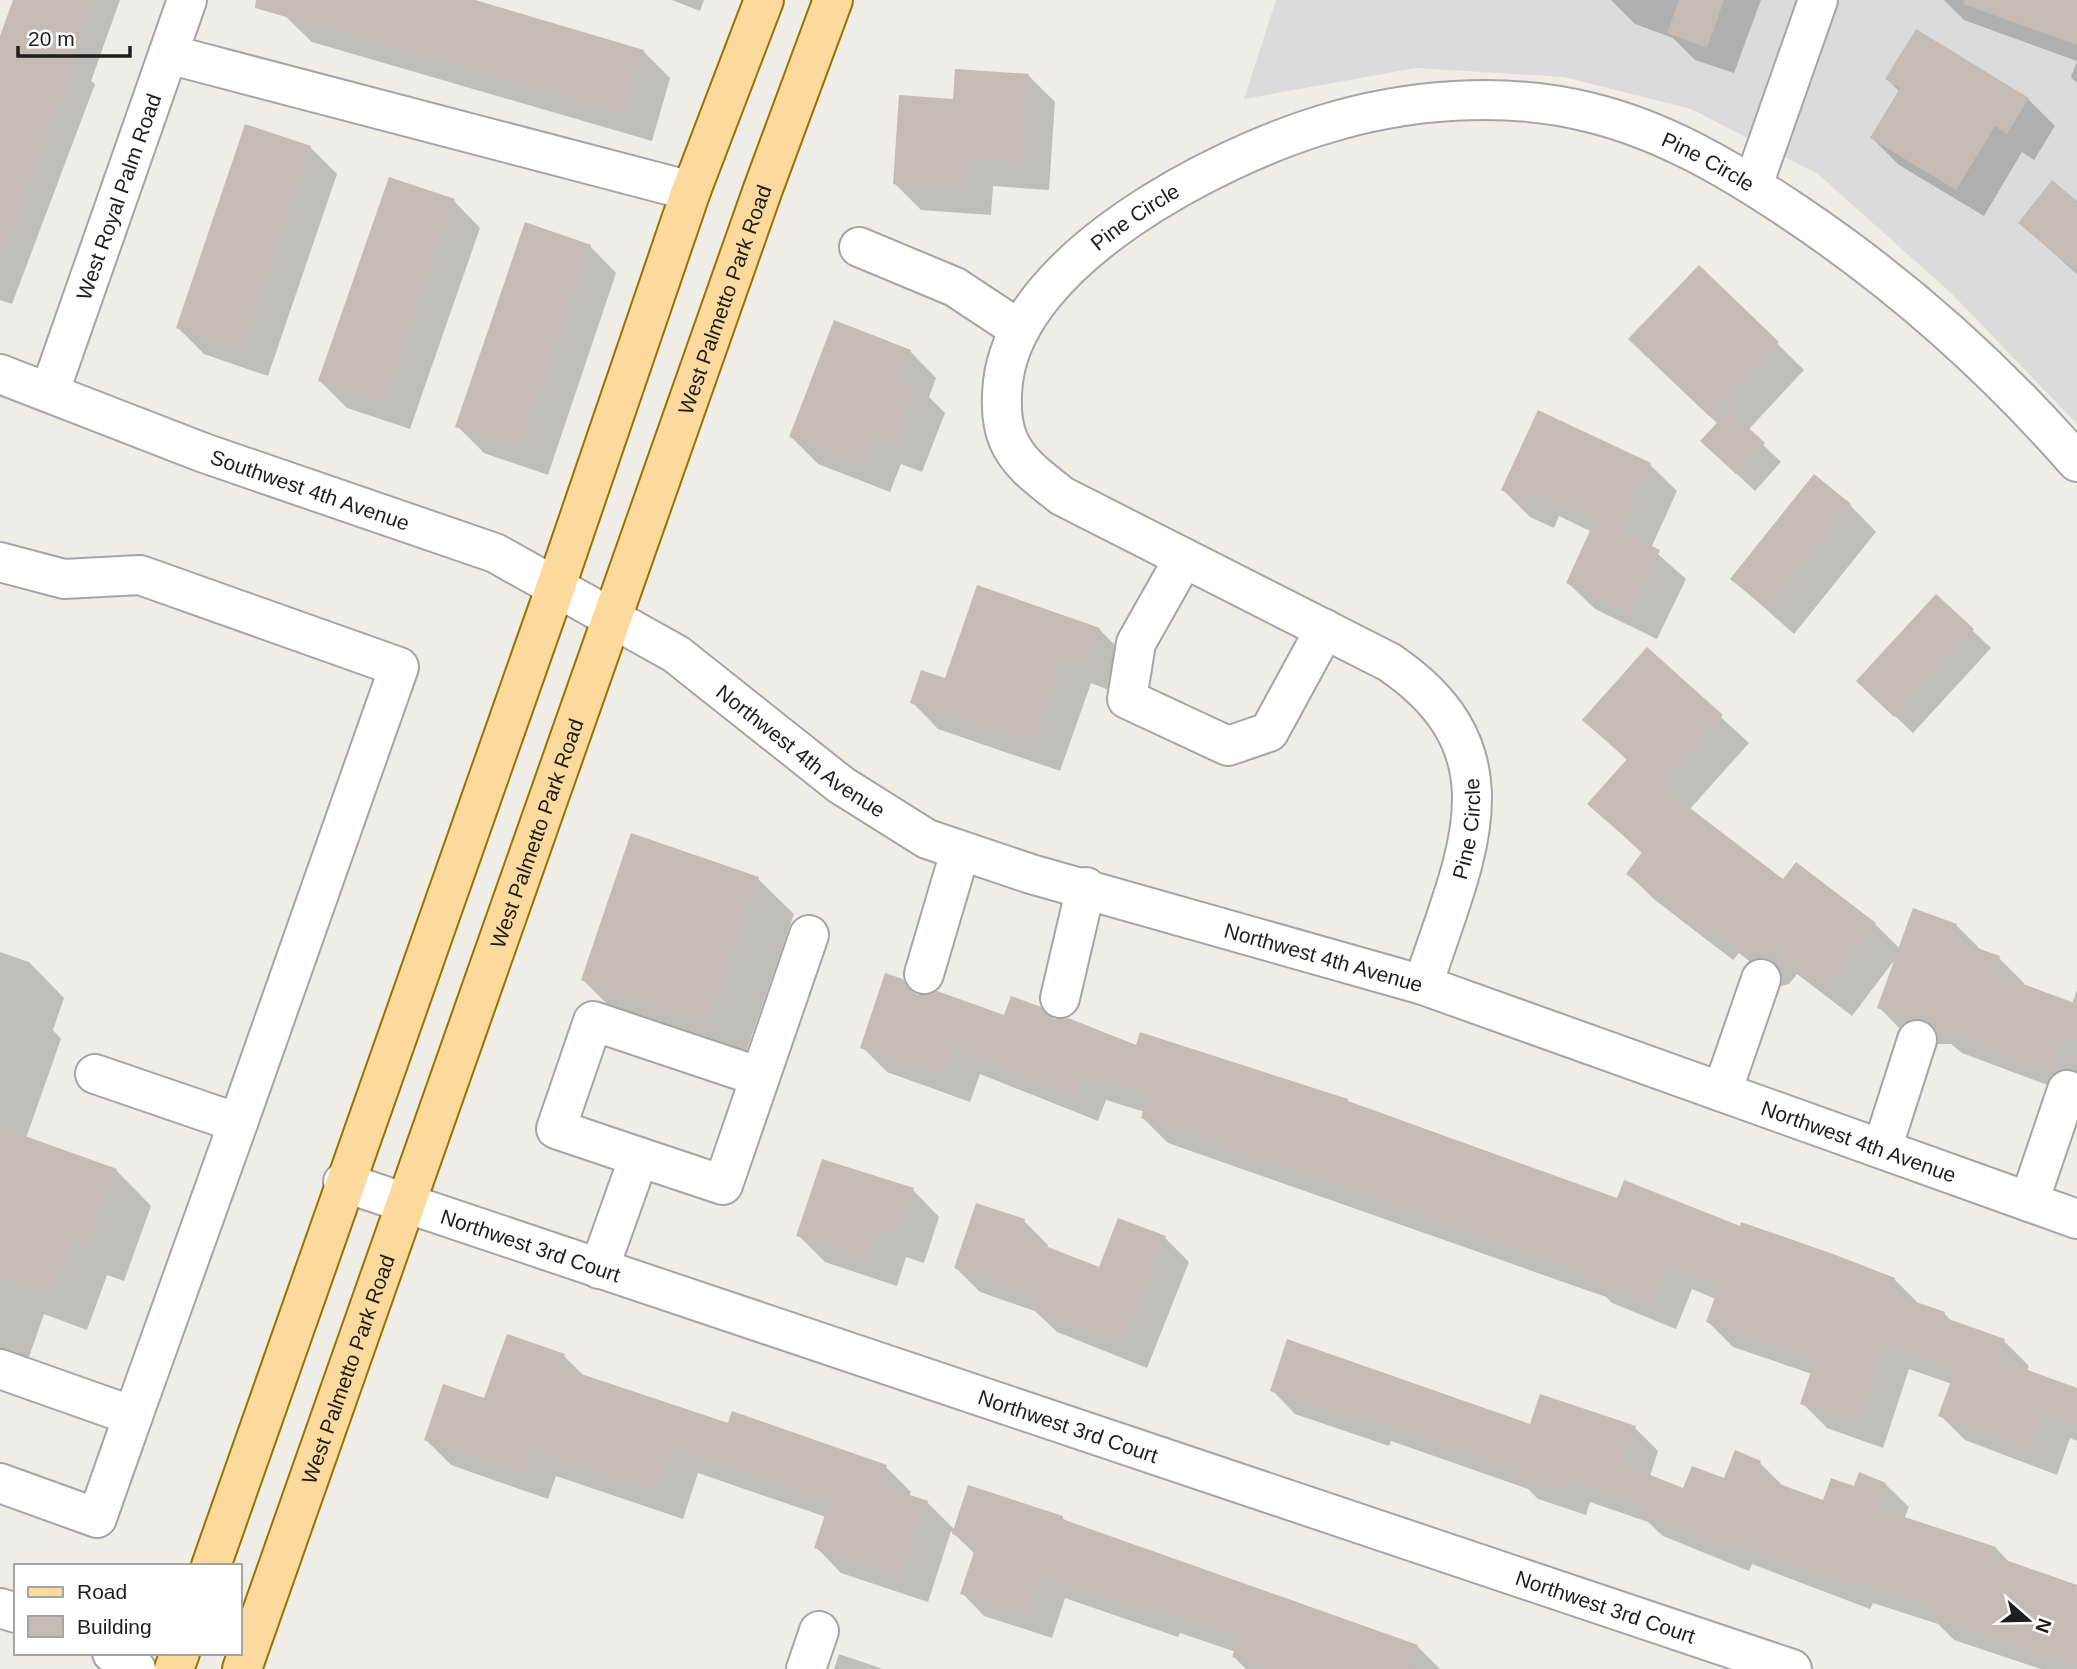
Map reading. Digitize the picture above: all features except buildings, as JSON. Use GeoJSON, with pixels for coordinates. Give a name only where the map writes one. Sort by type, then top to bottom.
{"type":"FeatureCollection","features":[{"type":"Feature","properties":{"kind":"main road"},"geometry":{"type":"LineString","coordinates":[[212,1564],[343,1182],[556,586],[691,191],[764,0]]}},
{"type":"Feature","properties":{"kind":"main road","name":"West Palmetto Park Road"},"geometry":{"type":"LineString","coordinates":[[243,1664],[762,189],[833,0]]}},
{"type":"Feature","properties":{"kind":"main road"},"geometry":{"type":"LineString","coordinates":[[228,1564],[231,1510]]}},
{"type":"Feature","properties":{"kind":"street","name":"West Royal Palm Road"},"geometry":{"type":"LineString","coordinates":[[50,391],[187,0]]}},
{"type":"Feature","properties":{"kind":"street"},"geometry":{"type":"LineString","coordinates":[[1753,185],[1818,0]]}},
{"type":"Feature","properties":{"kind":"street"},"geometry":{"type":"LineString","coordinates":[[168,54],[691,191]]}},
{"type":"Feature","properties":{"kind":"street","name":"Pine Circle"},"geometry":{"type":"LineString","coordinates":[[1423,985],[1467,851],[1474,815],[1473,778],[1462,742],[1419,682],[1389,662],[1062,496],[1031,472],[1008,439],[1001,401],[1005,362],[1020,330],[1042,298],[1068,268],[1124,222],[1175,188],[1253,149],[1359,115],[1432,103],[1509,100],[1586,111],[1659,135],[1753,185],[1854,253],[1917,302],[1977,355],[2077,462]]}},
{"type":"Feature","properties":{"kind":"street"},"geometry":{"type":"LineString","coordinates":[[859,247],[955,287],[1020,330]]}},
{"type":"Feature","properties":{"kind":"street","name":"Southwest 4th Avenue"},"geometry":{"type":"LineString","coordinates":[[0,374],[50,391],[204,453],[495,554],[613,617]]}},
{"type":"Feature","properties":{"kind":"street"},"geometry":{"type":"LineString","coordinates":[[1184,558],[1136,643],[1127,699],[1228,746],[1269,732],[1325,629]]}},
{"type":"Feature","properties":{"kind":"street"},"geometry":{"type":"LineString","coordinates":[[0,562],[64,579],[140,575],[399,667],[97,1518],[0,1483]]}},
{"type":"Feature","properties":{"kind":"street","name":"Northwest 4th Avenue"},"geometry":{"type":"LineString","coordinates":[[613,617],[676,654],[865,803],[927,839],[960,852],[1423,985],[2077,1219]]}},
{"type":"Feature","properties":{"kind":"street"},"geometry":{"type":"LineString","coordinates":[[925,974],[960,852]]}},
{"type":"Feature","properties":{"kind":"street"},"geometry":{"type":"LineString","coordinates":[[1060,998],[1086,887]]}},
{"type":"Feature","properties":{"kind":"street"},"geometry":{"type":"LineString","coordinates":[[760,1077],[593,1021],[556,1129],[723,1185],[809,935]]}},
{"type":"Feature","properties":{"kind":"street"},"geometry":{"type":"LineString","coordinates":[[1722,1092],[1761,979]]}},
{"type":"Feature","properties":{"kind":"street"},"geometry":{"type":"LineString","coordinates":[[1882,1149],[1917,1040]]}},
{"type":"Feature","properties":{"kind":"street"},"geometry":{"type":"LineString","coordinates":[[95,1074],[238,1123]]}},
{"type":"Feature","properties":{"kind":"street"},"geometry":{"type":"LineString","coordinates":[[2029,1202],[2067,1090]]}},
{"type":"Feature","properties":{"kind":"street"},"geometry":{"type":"LineString","coordinates":[[600,1269],[639,1157]]}},
{"type":"Feature","properties":{"kind":"street","name":"Northwest 3rd Court"},"geometry":{"type":"LineString","coordinates":[[343,1182],[1792,1669]]}},
{"type":"Feature","properties":{"kind":"street"},"geometry":{"type":"LineString","coordinates":[[0,1369],[133,1416]]}},
{"type":"Feature","properties":{"kind":"street"},"geometry":{"type":"LineString","coordinates":[[806,1669],[819,1631]]}},
{"type":"Feature","properties":{"kind":"street"},"geometry":{"type":"LineString","coordinates":[[115,1655],[136,1669]]}},
{"type":"Feature","properties":{"kind":"shaded area"},"geometry":{"type":"Polygon","coordinates":[[[1276,0],[2077,0],[2077,424],[1952,294],[1818,174],[1691,109],[1564,77],[1416,68],[1244,99],[1276,0]]]}}]}
